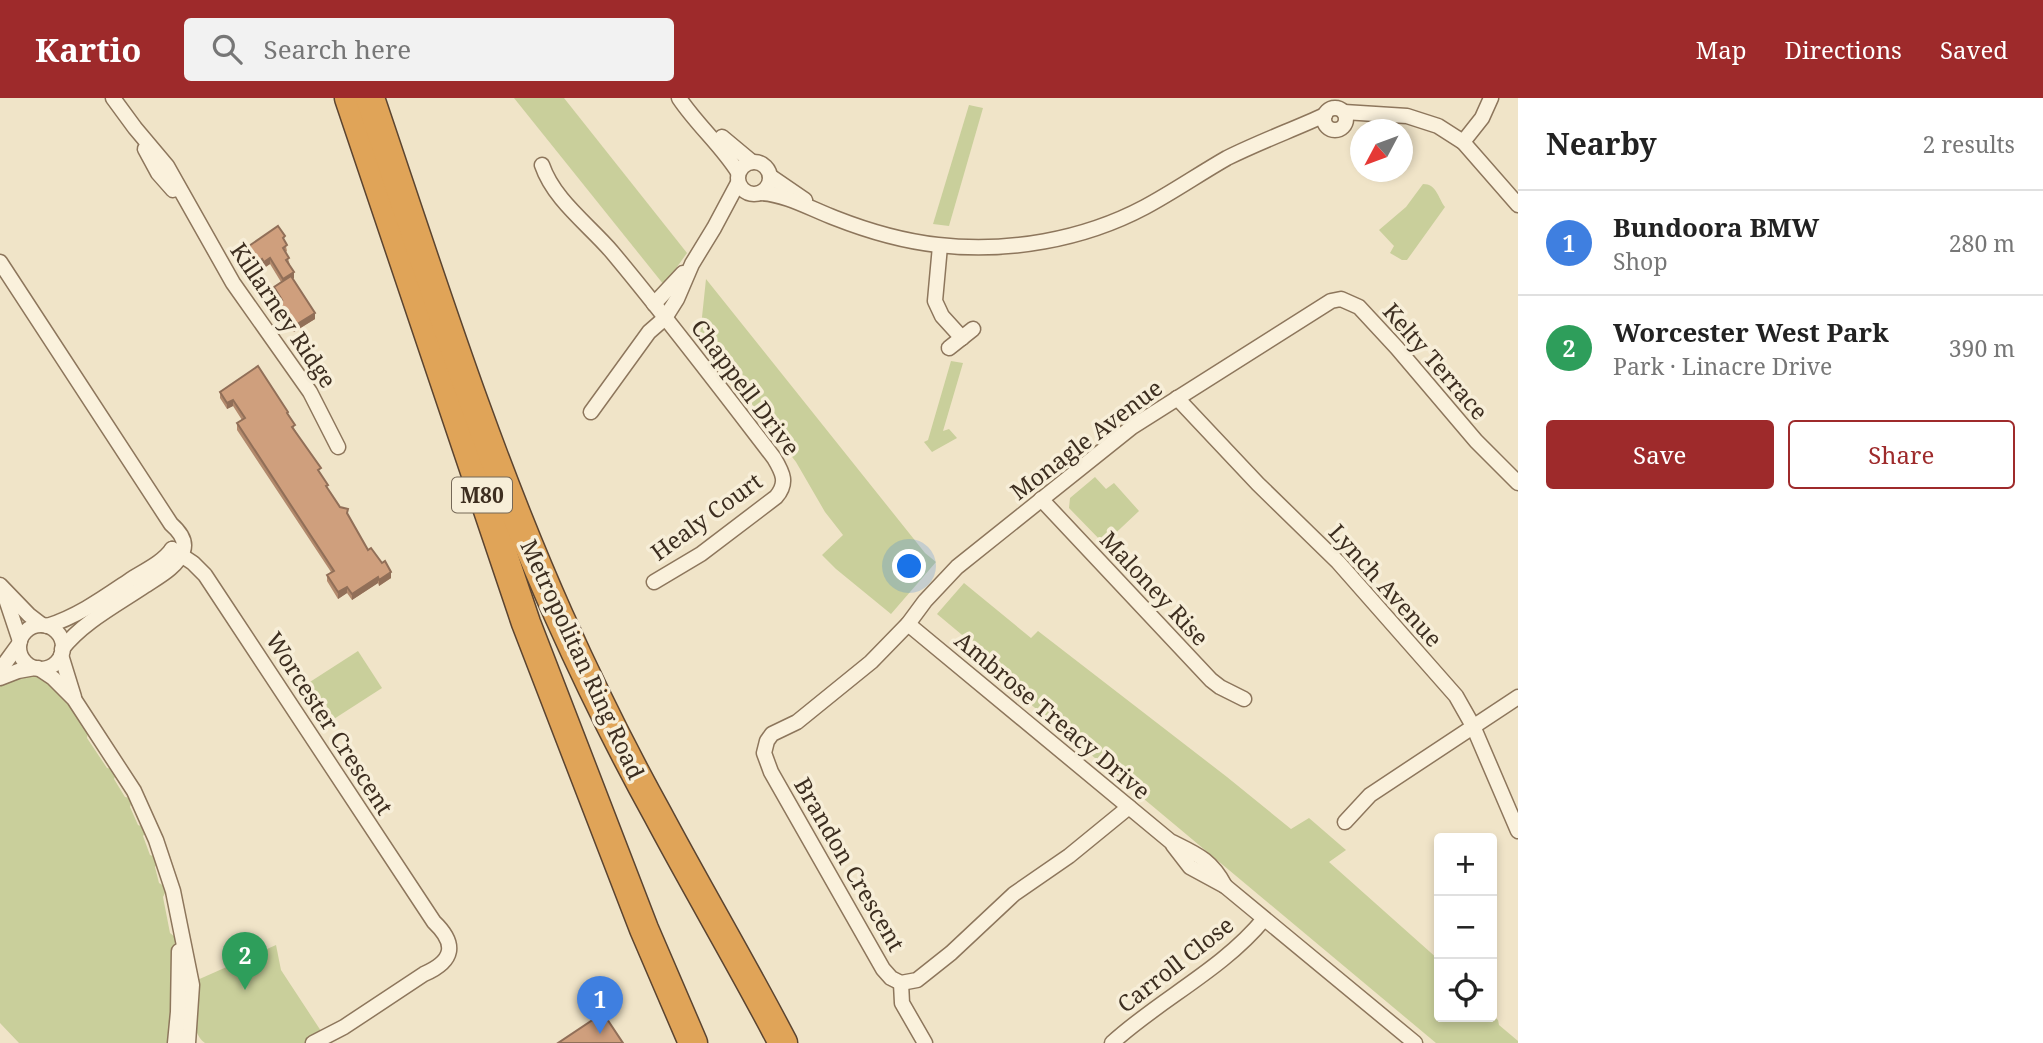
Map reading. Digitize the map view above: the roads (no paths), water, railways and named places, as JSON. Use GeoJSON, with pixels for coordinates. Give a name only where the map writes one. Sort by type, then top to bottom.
{"type":"FeatureCollection","features":[{"type":"Feature","properties":{"kind":"highway","name":"Metropolitan Ring Road"},"geometry":{"type":"LineString","coordinates":[[349,98],[530,635],[644,929],[693,1043]]}},
{"type":"Feature","properties":{"kind":"highway","name":"Metropolitan Ring Road"},"geometry":{"type":"LineString","coordinates":[[370,98],[481,422],[559,616],[639,781],[783,1043]]}},
{"type":"Feature","properties":{"kind":"street","name":"Killarney Ridge"},"geometry":{"type":"LineString","coordinates":[[113,98],[167,166],[233,283],[301,377],[338,447]]}},
{"type":"Feature","properties":{"kind":"street"},"geometry":{"type":"LineString","coordinates":[[679,98],[729,156],[744,191],[780,196],[880,233],[940,246],[1022,244],[1056,239],[1101,226],[1143,208],[1227,159],[1333,112],[1407,116],[1438,126],[1462,142],[1518,205]]}},
{"type":"Feature","properties":{"kind":"street"},"geometry":{"type":"LineString","coordinates":[[690,98],[719,134],[752,162]]}},
{"type":"Feature","properties":{"kind":"street"},"geometry":{"type":"LineString","coordinates":[[1462,142],[1482,118],[1491,98]]}},
{"type":"Feature","properties":{"kind":"street"},"geometry":{"type":"LineString","coordinates":[[738,178],[744,165],[757,162],[765,167],[770,176],[820,211]]}},
{"type":"Feature","properties":{"kind":"street","name":"Chappell Drive"},"geometry":{"type":"LineString","coordinates":[[542,165],[550,184],[654,304],[774,458],[783,475],[783,486]]}},
{"type":"Feature","properties":{"kind":"street"},"geometry":{"type":"LineString","coordinates":[[756,194],[768,186],[770,176]]}},
{"type":"Feature","properties":{"kind":"street","name":"Chappell Drive"},"geometry":{"type":"LineString","coordinates":[[665,318],[738,178]]}},
{"type":"Feature","properties":{"kind":"street","name":"Chappell Drive"},"geometry":{"type":"LineString","coordinates":[[714,228],[743,200],[756,194]]}},
{"type":"Feature","properties":{"kind":"street"},"geometry":{"type":"LineString","coordinates":[[940,246],[935,301],[942,316],[967,333],[949,348]]}},
{"type":"Feature","properties":{"kind":"street"},"geometry":{"type":"LineString","coordinates":[[0,262],[171,524],[176,552],[168,569],[75,635],[50,667],[18,671],[0,678]]}},
{"type":"Feature","properties":{"kind":"street","name":"Chappell Drive"},"geometry":{"type":"LineString","coordinates":[[654,304],[692,264]]}},
{"type":"Feature","properties":{"kind":"street","name":"Monagle Avenue"},"geometry":{"type":"LineString","coordinates":[[908,624],[925,601],[957,567],[1123,433],[1325,304],[1336,300],[1348,301]]}},
{"type":"Feature","properties":{"kind":"street","name":"Kelty Terrace"},"geometry":{"type":"LineString","coordinates":[[1348,301],[1359,307],[1374,323],[1476,442],[1518,483]]}},
{"type":"Feature","properties":{"kind":"street"},"geometry":{"type":"LineString","coordinates":[[591,412],[643,340],[665,318]]}},
{"type":"Feature","properties":{"kind":"street","name":"Lynch Avenue"},"geometry":{"type":"LineString","coordinates":[[1177,398],[1258,484],[1338,562],[1456,696],[1473,726],[1518,831]]}},
{"type":"Feature","properties":{"kind":"street","name":"Healy Court"},"geometry":{"type":"LineString","coordinates":[[654,582],[701,554],[776,497],[783,486]]}},
{"type":"Feature","properties":{"kind":"street","name":"Maloney Rise"},"geometry":{"type":"LineString","coordinates":[[1041,499],[1211,680],[1244,699]]}},
{"type":"Feature","properties":{"kind":"street"},"geometry":{"type":"LineString","coordinates":[[0,670],[26,631],[65,620],[176,552]]}},
{"type":"Feature","properties":{"kind":"street","name":"Worcester Crescent"},"geometry":{"type":"LineString","coordinates":[[176,552],[199,568],[211,584],[434,922],[440,949],[434,963],[424,974],[344,1027],[313,1043]]}},
{"type":"Feature","properties":{"kind":"street"},"geometry":{"type":"LineString","coordinates":[[1,588],[29,615],[57,633],[74,699]]}},
{"type":"Feature","properties":{"kind":"street"},"geometry":{"type":"LineString","coordinates":[[1,588],[25,662],[53,678],[74,699],[118,765],[146,815],[165,866],[192,985],[188,1043]]}},
{"type":"Feature","properties":{"kind":"street","name":"Ambrose Treacy Drive"},"geometry":{"type":"LineString","coordinates":[[908,624],[1170,841],[1191,867],[1225,886],[1405,1040]]}},
{"type":"Feature","properties":{"kind":"street","name":"Brandon Crescent"},"geometry":{"type":"LineString","coordinates":[[908,624],[871,662],[803,717],[772,734],[766,741],[764,753],[771,772],[883,969],[891,978],[901,983],[918,980],[958,947],[1014,894],[1069,856],[1129,807]]}},
{"type":"Feature","properties":{"kind":"street"},"geometry":{"type":"LineString","coordinates":[[1345,822],[1370,794],[1518,697]]}},
{"type":"Feature","properties":{"kind":"street","name":"Carroll Close"},"geometry":{"type":"LineString","coordinates":[[1112,1043],[1244,941],[1264,919]]}},
{"type":"Feature","properties":{"kind":"street"},"geometry":{"type":"LineString","coordinates":[[175,1043],[180,925]]}},
{"type":"Feature","properties":{"kind":"street"},"geometry":{"type":"LineString","coordinates":[[901,983],[902,1003],[925,1043]]}},
{"type":"Feature","properties":{"kind":"street","name":"Worcester Crescent"},"geometry":{"type":"LineString","coordinates":[[328,1043],[344,1027]]}},
{"type":"Feature","properties":{"kind":"place","name":"Worcester West Park"},"geometry":{"type":"Point","coordinates":[245,990]}},
{"type":"Feature","properties":{"kind":"place","name":"Bundoora BMW"},"geometry":{"type":"Point","coordinates":[600,1034]}}]}
